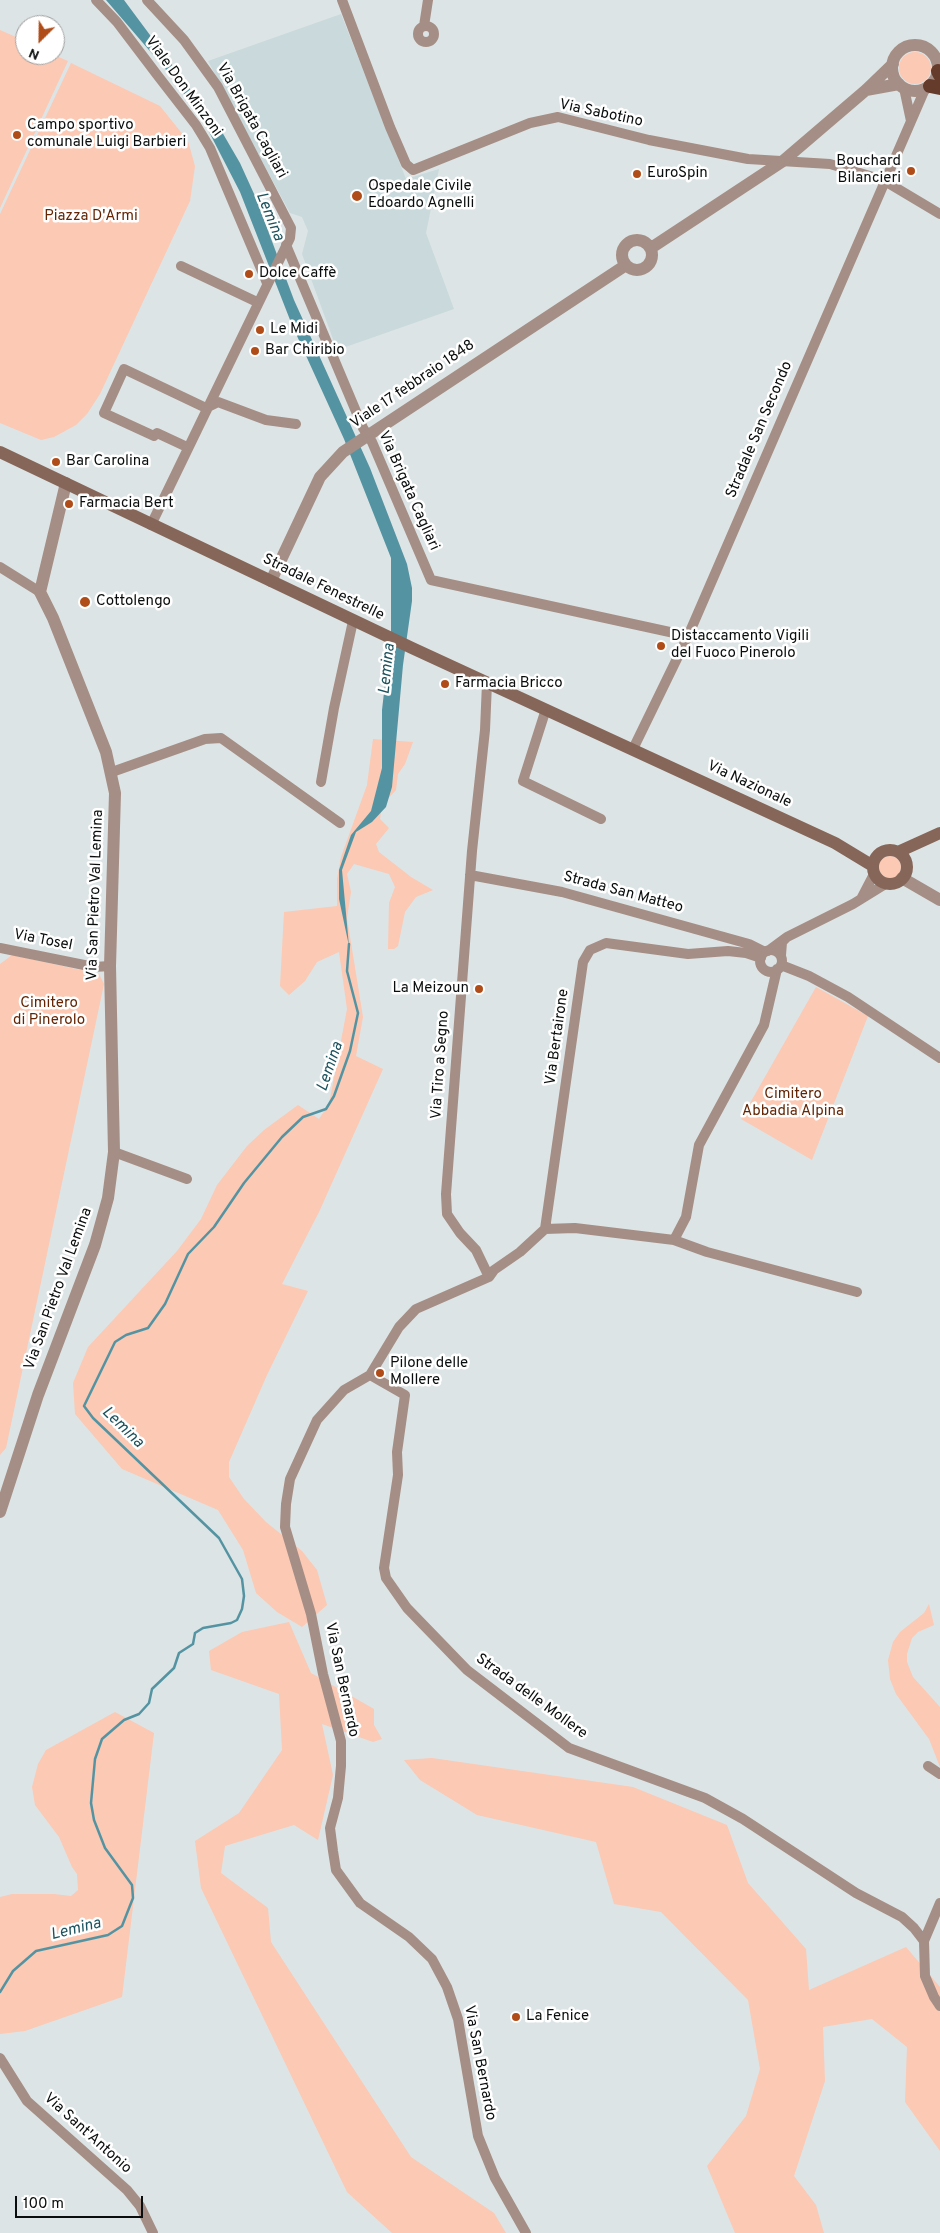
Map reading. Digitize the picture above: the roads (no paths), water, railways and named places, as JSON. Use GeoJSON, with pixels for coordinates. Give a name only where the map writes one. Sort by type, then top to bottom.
{"type":"FeatureCollection","features":[{"type":"Feature","properties":{"kind":"main road","name":"Stradale Fenestrelle"},"geometry":{"type":"LineString","coordinates":[[0,452],[353,621],[633,749]]}},
{"type":"Feature","properties":{"kind":"main road","name":"Via Nazionale"},"geometry":{"type":"LineString","coordinates":[[633,749],[850,852],[873,870],[882,882],[887,883]]}},
{"type":"Feature","properties":{"kind":"main road"},"geometry":{"type":"LineString","coordinates":[[887,883],[898,882],[906,872],[902,856],[926,838],[940,833]]}},
{"type":"Feature","properties":{"kind":"main road","name":"Via Nazionale"},"geometry":{"type":"LineString","coordinates":[[850,852],[879,853],[888,849],[902,856]]}},
{"type":"Feature","properties":{"kind":"main road"},"geometry":{"type":"LineString","coordinates":[[873,870],[879,853]]}},
{"type":"Feature","properties":{"kind":"street","name":"Viale Don Minzoni"},"geometry":{"type":"LineString","coordinates":[[96,0],[117,22],[196,125],[210,148],[270,278]]}},
{"type":"Feature","properties":{"kind":"street","name":"Via Brigata Cagliari"},"geometry":{"type":"LineString","coordinates":[[147,0],[184,40],[218,88],[291,228],[286,245],[364,436],[432,580],[688,636]]}},
{"type":"Feature","properties":{"kind":"street","name":"Via Sabotino"},"geometry":{"type":"LineString","coordinates":[[342,0],[390,127],[406,164],[413,170],[530,123],[558,117],[649,140],[748,159],[830,164],[883,180],[940,214]]}},
{"type":"Feature","properties":{"kind":"street"},"geometry":{"type":"LineString","coordinates":[[424,26],[428,0]]}},
{"type":"Feature","properties":{"kind":"street"},"geometry":{"type":"LineString","coordinates":[[866,90],[902,86],[911,90],[936,78],[936,52],[919,45],[905,47],[895,57],[893,75],[902,86],[911,121]]}},
{"type":"Feature","properties":{"kind":"street"},"geometry":{"type":"LineString","coordinates":[[651,248],[783,161],[866,90],[893,64]]}},
{"type":"Feature","properties":{"kind":"street","name":"Stradale San Secondo"},"geometry":{"type":"LineString","coordinates":[[633,749],[688,636],[883,180],[911,121],[936,78]]}},
{"type":"Feature","properties":{"kind":"street"},"geometry":{"type":"LineString","coordinates":[[640,240],[651,248],[650,262],[644,268],[634,269],[626,265],[622,256],[627,244],[640,240]]}},
{"type":"Feature","properties":{"kind":"street"},"geometry":{"type":"LineString","coordinates":[[150,525],[286,245]]}},
{"type":"Feature","properties":{"kind":"street","name":"Viale 17 febbraio 1848"},"geometry":{"type":"LineString","coordinates":[[271,581],[320,477],[343,452],[364,436],[626,265]]}},
{"type":"Feature","properties":{"kind":"street"},"geometry":{"type":"LineString","coordinates":[[181,266],[257,302]]}},
{"type":"Feature","properties":{"kind":"street"},"geometry":{"type":"LineString","coordinates":[[188,447],[157,434],[154,436],[104,413],[124,370],[206,408]]}},
{"type":"Feature","properties":{"kind":"street"},"geometry":{"type":"LineString","coordinates":[[206,408],[218,402],[266,420],[296,424]]}},
{"type":"Feature","properties":{"kind":"street"},"geometry":{"type":"LineString","coordinates":[[40,592],[66,483]]}},
{"type":"Feature","properties":{"kind":"street","name":"Via San Pietro Val Lemina"},"geometry":{"type":"LineString","coordinates":[[0,567],[40,592],[54,618],[112,772],[116,816],[110,966],[114,1152],[108,1198],[95,1245],[38,1395],[0,1512]]}},
{"type":"Feature","properties":{"kind":"street"},"geometry":{"type":"LineString","coordinates":[[321,782],[334,708],[353,621]]}},
{"type":"Feature","properties":{"kind":"street","name":"Via Tiro a Segno"},"geometry":{"type":"LineString","coordinates":[[487,683],[485,730],[470,875],[446,1194],[447,1214],[476,1250],[488,1277]]}},
{"type":"Feature","properties":{"kind":"street"},"geometry":{"type":"LineString","coordinates":[[546,709],[524,781],[601,819]]}},
{"type":"Feature","properties":{"kind":"street"},"geometry":{"type":"LineString","coordinates":[[112,772],[205,739],[222,738],[340,823]]}},
{"type":"Feature","properties":{"kind":"street"},"geometry":{"type":"LineString","coordinates":[[861,899],[873,870]]}},
{"type":"Feature","properties":{"kind":"street","name":"Strada San Matteo"},"geometry":{"type":"LineString","coordinates":[[470,875],[562,892],[749,944],[765,954]]}},
{"type":"Feature","properties":{"kind":"street"},"geometry":{"type":"LineString","coordinates":[[902,878],[940,900]]}},
{"type":"Feature","properties":{"kind":"street"},"geometry":{"type":"LineString","coordinates":[[780,963],[766,970],[761,964],[765,954],[787,937],[861,899],[887,883]]}},
{"type":"Feature","properties":{"kind":"street"},"geometry":{"type":"LineString","coordinates":[[674,1240],[686,1217],[699,1146],[764,1025],[780,963],[782,942],[787,937]]}},
{"type":"Feature","properties":{"kind":"street","name":"Via Bertairone"},"geometry":{"type":"LineString","coordinates":[[545,1229],[583,962],[590,950],[606,943],[688,954],[728,951],[765,954]]}},
{"type":"Feature","properties":{"kind":"street","name":"Via Tosel"},"geometry":{"type":"LineString","coordinates":[[0,948],[94,967],[110,966]]}},
{"type":"Feature","properties":{"kind":"street"},"geometry":{"type":"LineString","coordinates":[[765,954],[775,950],[780,963],[848,997],[940,1058]]}},
{"type":"Feature","properties":{"kind":"street"},"geometry":{"type":"LineString","coordinates":[[114,1152],[187,1179]]}},
{"type":"Feature","properties":{"kind":"street"},"geometry":{"type":"LineString","coordinates":[[370,1375],[399,1327],[416,1309],[488,1277],[545,1229],[575,1228],[674,1240],[707,1252],[857,1292]]}},
{"type":"Feature","properties":{"kind":"street","name":"Strada delle Mollere"},"geometry":{"type":"LineString","coordinates":[[370,1375],[405,1395],[397,1452],[398,1475],[384,1556],[386,1578],[407,1608],[435,1638],[467,1670],[568,1748],[705,1798],[743,1820],[856,1893],[902,1917],[914,1928],[924,1942]]}},
{"type":"Feature","properties":{"kind":"street","name":"Via San Bernardo"},"geometry":{"type":"LineString","coordinates":[[370,1375],[344,1390],[317,1420],[290,1479],[286,1504],[285,1527],[312,1614],[323,1674],[341,1741],[339,1790],[330,1828],[332,1851],[336,1870],[360,1903],[410,1937],[432,1959],[446,1987],[458,2019],[478,2136],[495,2178],[526,2233]]}},
{"type":"Feature","properties":{"kind":"street"},"geometry":{"type":"LineString","coordinates":[[928,1766],[940,1774]]}},
{"type":"Feature","properties":{"kind":"street"},"geometry":{"type":"LineString","coordinates":[[940,1903],[924,1942],[925,1976],[940,2006]]}},
{"type":"Feature","properties":{"kind":"street","name":"Via Sant'Antonio"},"geometry":{"type":"LineString","coordinates":[[0,2058],[27,2101],[127,2190],[140,2206],[153,2233]]}},
{"type":"Feature","properties":{"kind":"water"},"geometry":{"type":"Polygon","coordinates":[[[106,0],[124,0],[222,132],[240,163],[255,196],[294,300],[370,468],[407,564],[412,588],[412,601],[403,665],[392,787],[386,807],[372,822],[356,832],[342,870],[349,946],[339,899],[339,870],[351,835],[371,811],[382,768],[382,710],[391,631],[391,558],[344,439],[292,325],[240,192],[207,128],[173,78],[106,0]]]}},
{"type":"Feature","properties":{"kind":"waterway","name":"Lemina"},"geometry":{"type":"LineString","coordinates":[[0,1992],[13,1971],[36,1951],[108,1935],[122,1926],[133,1898],[132,1885],[105,1848],[94,1820],[91,1803],[95,1759],[102,1739],[124,1720],[139,1714],[149,1703],[152,1689],[174,1668],[179,1653],[193,1644],[195,1633],[203,1628],[231,1623],[237,1620],[242,1609],[244,1596],[242,1579],[219,1538],[93,1418],[84,1406],[115,1342],[126,1335],[148,1328],[165,1304],[188,1254],[214,1227],[244,1183],[282,1137],[303,1117],[326,1109],[334,1096],[350,1051],[358,1013],[347,971],[349,944]]}},
{"type":"Feature","properties":{"kind":"place","name":"Campo sportivo comunale Luigi Barbieri"},"geometry":{"type":"Point","coordinates":[17,135]}},
{"type":"Feature","properties":{"kind":"place","name":"Bouchard Bilancieri"},"geometry":{"type":"Point","coordinates":[911,171]}},
{"type":"Feature","properties":{"kind":"place","name":"EuroSpin"},"geometry":{"type":"Point","coordinates":[637,174]}},
{"type":"Feature","properties":{"kind":"place","name":"Ospedale Civile Edoardo Agnelli"},"geometry":{"type":"Point","coordinates":[357,196]}},
{"type":"Feature","properties":{"kind":"place","name":"Dolce Caffè"},"geometry":{"type":"Point","coordinates":[249,274]}},
{"type":"Feature","properties":{"kind":"place","name":"Le Midi"},"geometry":{"type":"Point","coordinates":[260,330]}},
{"type":"Feature","properties":{"kind":"place","name":"Bar Chiribio"},"geometry":{"type":"Point","coordinates":[255,351]}},
{"type":"Feature","properties":{"kind":"place","name":"Bar Carolina"},"geometry":{"type":"Point","coordinates":[56,462]}},
{"type":"Feature","properties":{"kind":"place","name":"Farmacia Bert"},"geometry":{"type":"Point","coordinates":[69,504]}},
{"type":"Feature","properties":{"kind":"place","name":"Cottolengo"},"geometry":{"type":"Point","coordinates":[85,602]}},
{"type":"Feature","properties":{"kind":"place","name":"Distaccamento Vigili del Fuoco Pinerolo"},"geometry":{"type":"Point","coordinates":[661,646]}},
{"type":"Feature","properties":{"kind":"place","name":"Farmacia Bricco"},"geometry":{"type":"Point","coordinates":[445,684]}},
{"type":"Feature","properties":{"kind":"place","name":"La Meizoun"},"geometry":{"type":"Point","coordinates":[479,989]}},
{"type":"Feature","properties":{"kind":"place","name":"Pilone delle Mollere"},"geometry":{"type":"Point","coordinates":[380,1373]}},
{"type":"Feature","properties":{"kind":"place","name":"La Fenice"},"geometry":{"type":"Point","coordinates":[516,2017]}},
{"type":"Feature","properties":{"kind":"park label","name":"Piazza D'Armi"},"geometry":{"type":"Point","coordinates":[91,217]}},
{"type":"Feature","properties":{"kind":"park label","name":"Cimitero di Pinerolo"},"geometry":{"type":"Point","coordinates":[49,1012]}},
{"type":"Feature","properties":{"kind":"park label","name":"Cimitero Abbadia Alpina"},"geometry":{"type":"Point","coordinates":[793,1104]}}]}
